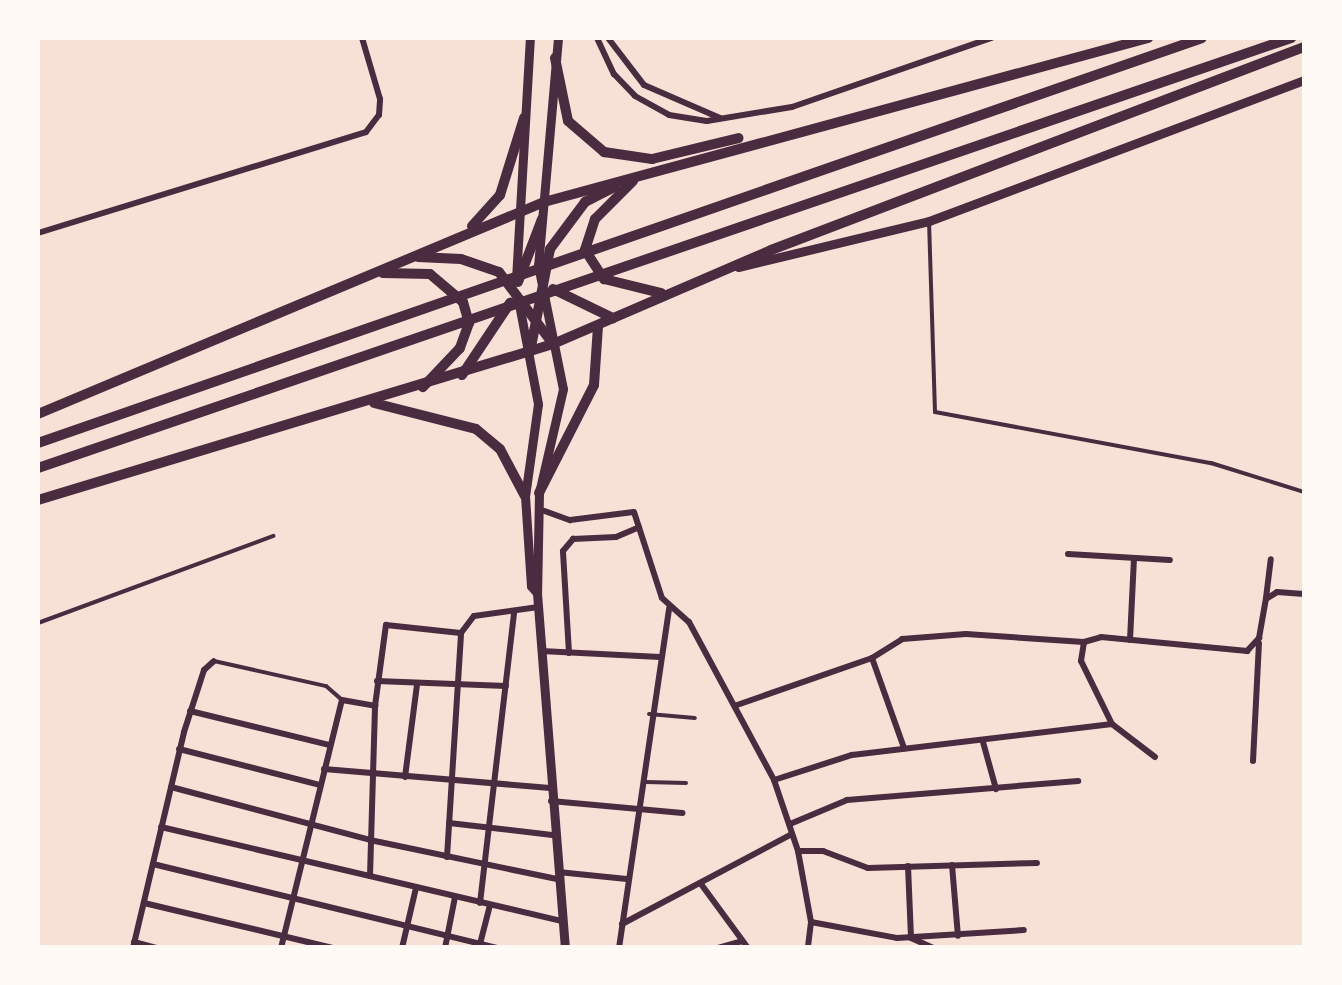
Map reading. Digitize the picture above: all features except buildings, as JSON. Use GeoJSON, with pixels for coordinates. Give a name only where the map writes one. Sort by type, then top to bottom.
{"type":"FeatureCollection","features":[{"type":"Feature","properties":{"kind":"main road"},"geometry":{"type":"LineString","coordinates":[[555,58],[568,121],[590,145],[616,156],[652,159],[804,126],[1148,38]]}},
{"type":"Feature","properties":{"kind":"main road"},"geometry":{"type":"LineString","coordinates":[[38,443],[1202,38]]}},
{"type":"Feature","properties":{"kind":"main road"},"geometry":{"type":"LineString","coordinates":[[38,468],[1291,38]]}},
{"type":"Feature","properties":{"kind":"main road"},"geometry":{"type":"LineString","coordinates":[[38,500],[422,388],[553,344],[664,294],[990,164],[1304,47]]}},
{"type":"Feature","properties":{"kind":"main road"},"geometry":{"type":"LineString","coordinates":[[442,242],[493,210],[524,118]]}},
{"type":"Feature","properties":{"kind":"main road"},"geometry":{"type":"LineString","coordinates":[[38,414],[517,212],[804,126]]}},
{"type":"Feature","properties":{"kind":"main road"},"geometry":{"type":"LineString","coordinates":[[530,352],[532,314],[540,277],[574,213],[637,177]]}},
{"type":"Feature","properties":{"kind":"main road"},"geometry":{"type":"LineString","coordinates":[[637,177],[595,218],[585,250],[604,280],[664,294]]}},
{"type":"Feature","properties":{"kind":"main road"},"geometry":{"type":"LineString","coordinates":[[461,376],[502,322],[542,219]]}},
{"type":"Feature","properties":{"kind":"main road"},"geometry":{"type":"LineString","coordinates":[[515,255],[567,300],[614,318]]}},
{"type":"Feature","properties":{"kind":"main road"},"geometry":{"type":"LineString","coordinates":[[410,257],[482,264],[516,288],[553,344]]}},
{"type":"Feature","properties":{"kind":"main road"},"geometry":{"type":"LineString","coordinates":[[368,274],[430,274],[463,302],[468,323],[460,348],[422,388]]}},
{"type":"Feature","properties":{"kind":"main road"},"geometry":{"type":"LineString","coordinates":[[540,493],[594,385],[598,326]]}},
{"type":"Feature","properties":{"kind":"main road"},"geometry":{"type":"LineString","coordinates":[[368,402],[476,429],[500,449],[526,496]]}},
{"type":"Feature","properties":{"kind":"street"},"geometry":{"type":"LineString","coordinates":[[38,232],[366,132],[379,115],[380,99],[362,38]]}},
{"type":"Feature","properties":{"kind":"street"},"geometry":{"type":"LineString","coordinates":[[530,38],[515,255],[516,288],[538,404],[526,496],[531,586],[537,593]]}},
{"type":"Feature","properties":{"kind":"street"},"geometry":{"type":"LineString","coordinates":[[558,38],[540,277],[562,396],[538,508],[537,593],[552,835],[565,948]]}},
{"type":"Feature","properties":{"kind":"street"},"geometry":{"type":"LineString","coordinates":[[597,38],[609,65],[636,96],[690,121],[792,107],[991,38]]}},
{"type":"Feature","properties":{"kind":"street"},"geometry":{"type":"LineString","coordinates":[[608,38],[644,85],[721,118]]}},
{"type":"Feature","properties":{"kind":"street"},"geometry":{"type":"LineString","coordinates":[[730,268],[929,221],[1304,80]]}},
{"type":"Feature","properties":{"kind":"street"},"geometry":{"type":"LineString","coordinates":[[538,508],[561,520],[634,512],[670,607],[688,622],[774,780],[798,850],[810,922],[808,948]]}},
{"type":"Feature","properties":{"kind":"street"},"geometry":{"type":"LineString","coordinates":[[569,652],[563,550],[573,539],[616,537],[639,527]]}},
{"type":"Feature","properties":{"kind":"street"},"geometry":{"type":"LineString","coordinates":[[1068,554],[1170,560]]}},
{"type":"Feature","properties":{"kind":"street"},"geometry":{"type":"LineString","coordinates":[[1130,640],[1134,558]]}},
{"type":"Feature","properties":{"kind":"street"},"geometry":{"type":"LineString","coordinates":[[1254,761],[1259,638],[1271,559]]}},
{"type":"Feature","properties":{"kind":"street"},"geometry":{"type":"LineString","coordinates":[[1266,599],[1277,592],[1304,594]]}},
{"type":"Feature","properties":{"kind":"street"},"geometry":{"type":"LineString","coordinates":[[446,856],[461,633],[474,616],[538,607]]}},
{"type":"Feature","properties":{"kind":"street"},"geometry":{"type":"LineString","coordinates":[[619,948],[649,714],[670,607]]}},
{"type":"Feature","properties":{"kind":"street"},"geometry":{"type":"LineString","coordinates":[[480,903],[514,612]]}},
{"type":"Feature","properties":{"kind":"street"},"geometry":{"type":"LineString","coordinates":[[370,876],[375,706],[386,625],[461,633]]}},
{"type":"Feature","properties":{"kind":"street"},"geometry":{"type":"LineString","coordinates":[[737,706],[872,658],[917,637],[1130,640],[1248,651],[1259,638]]}},
{"type":"Feature","properties":{"kind":"street"},"geometry":{"type":"LineString","coordinates":[[1084,642],[1081,662],[1112,724],[1155,757]]}},
{"type":"Feature","properties":{"kind":"street"},"geometry":{"type":"LineString","coordinates":[[540,650],[660,657]]}},
{"type":"Feature","properties":{"kind":"street"},"geometry":{"type":"LineString","coordinates":[[872,658],[904,748]]}},
{"type":"Feature","properties":{"kind":"street"},"geometry":{"type":"LineString","coordinates":[[157,948],[133,945],[179,749],[190,711],[214,661]]}},
{"type":"Feature","properties":{"kind":"street"},"geometry":{"type":"LineString","coordinates":[[377,681],[417,686],[459,681],[506,686]]}},
{"type":"Feature","properties":{"kind":"street"},"geometry":{"type":"LineString","coordinates":[[404,777],[417,686]]}},
{"type":"Feature","properties":{"kind":"street"},"geometry":{"type":"LineString","coordinates":[[281,948],[342,700],[375,706]]}},
{"type":"Feature","properties":{"kind":"street"},"geometry":{"type":"LineString","coordinates":[[190,711],[330,745]]}},
{"type":"Feature","properties":{"kind":"street"},"geometry":{"type":"LineString","coordinates":[[774,780],[830,760],[1112,724]]}},
{"type":"Feature","properties":{"kind":"street"},"geometry":{"type":"LineString","coordinates":[[983,741],[996,789]]}},
{"type":"Feature","properties":{"kind":"street"},"geometry":{"type":"LineString","coordinates":[[179,749],[320,785]]}},
{"type":"Feature","properties":{"kind":"street"},"geometry":{"type":"LineString","coordinates":[[324,769],[450,783],[550,788]]}},
{"type":"Feature","properties":{"kind":"street"},"geometry":{"type":"LineString","coordinates":[[790,824],[847,800],[1078,781]]}},
{"type":"Feature","properties":{"kind":"street"},"geometry":{"type":"LineString","coordinates":[[171,787],[370,840],[486,865],[556,875],[627,878]]}},
{"type":"Feature","properties":{"kind":"street"},"geometry":{"type":"LineString","coordinates":[[550,801],[682,814]]}},
{"type":"Feature","properties":{"kind":"street"},"geometry":{"type":"LineString","coordinates":[[449,823],[552,835]]}},
{"type":"Feature","properties":{"kind":"street"},"geometry":{"type":"LineString","coordinates":[[161,827],[563,922]]}},
{"type":"Feature","properties":{"kind":"street"},"geometry":{"type":"LineString","coordinates":[[622,924],[792,834]]}},
{"type":"Feature","properties":{"kind":"street"},"geometry":{"type":"LineString","coordinates":[[798,850],[823,851],[858,867],[1037,862]]}},
{"type":"Feature","properties":{"kind":"street"},"geometry":{"type":"LineString","coordinates":[[153,864],[498,948]]}},
{"type":"Feature","properties":{"kind":"street"},"geometry":{"type":"LineString","coordinates":[[952,865],[958,936]]}},
{"type":"Feature","properties":{"kind":"street"},"geometry":{"type":"LineString","coordinates":[[908,866],[910,938]]}},
{"type":"Feature","properties":{"kind":"street"},"geometry":{"type":"LineString","coordinates":[[701,884],[745,944],[718,948]]}},
{"type":"Feature","properties":{"kind":"street"},"geometry":{"type":"LineString","coordinates":[[402,948],[416,888]]}},
{"type":"Feature","properties":{"kind":"street"},"geometry":{"type":"LineString","coordinates":[[445,948],[455,897]]}},
{"type":"Feature","properties":{"kind":"street"},"geometry":{"type":"LineString","coordinates":[[144,903],[333,948]]}},
{"type":"Feature","properties":{"kind":"street"},"geometry":{"type":"LineString","coordinates":[[480,944],[490,905]]}},
{"type":"Feature","properties":{"kind":"street"},"geometry":{"type":"LineString","coordinates":[[810,922],[896,938],[1024,930]]}},
{"type":"Feature","properties":{"kind":"street"},"geometry":{"type":"LineString","coordinates":[[910,938],[935,948],[942,937]]}},
{"type":"Feature","properties":{"kind":"street"},"geometry":{"type":"LineString","coordinates":[[894,948],[896,938]]}},
{"type":"Feature","properties":{"kind":"lane"},"geometry":{"type":"LineString","coordinates":[[929,221],[935,412],[1212,463],[1304,492]]}},
{"type":"Feature","properties":{"kind":"lane"},"geometry":{"type":"LineString","coordinates":[[38,623],[273,536]]}},
{"type":"Feature","properties":{"kind":"lane"},"geometry":{"type":"LineString","coordinates":[[214,661],[326,686],[342,700]]}},
{"type":"Feature","properties":{"kind":"lane"},"geometry":{"type":"LineString","coordinates":[[649,714],[696,718]]}},
{"type":"Feature","properties":{"kind":"lane"},"geometry":{"type":"LineString","coordinates":[[641,782],[686,784]]}}]}
